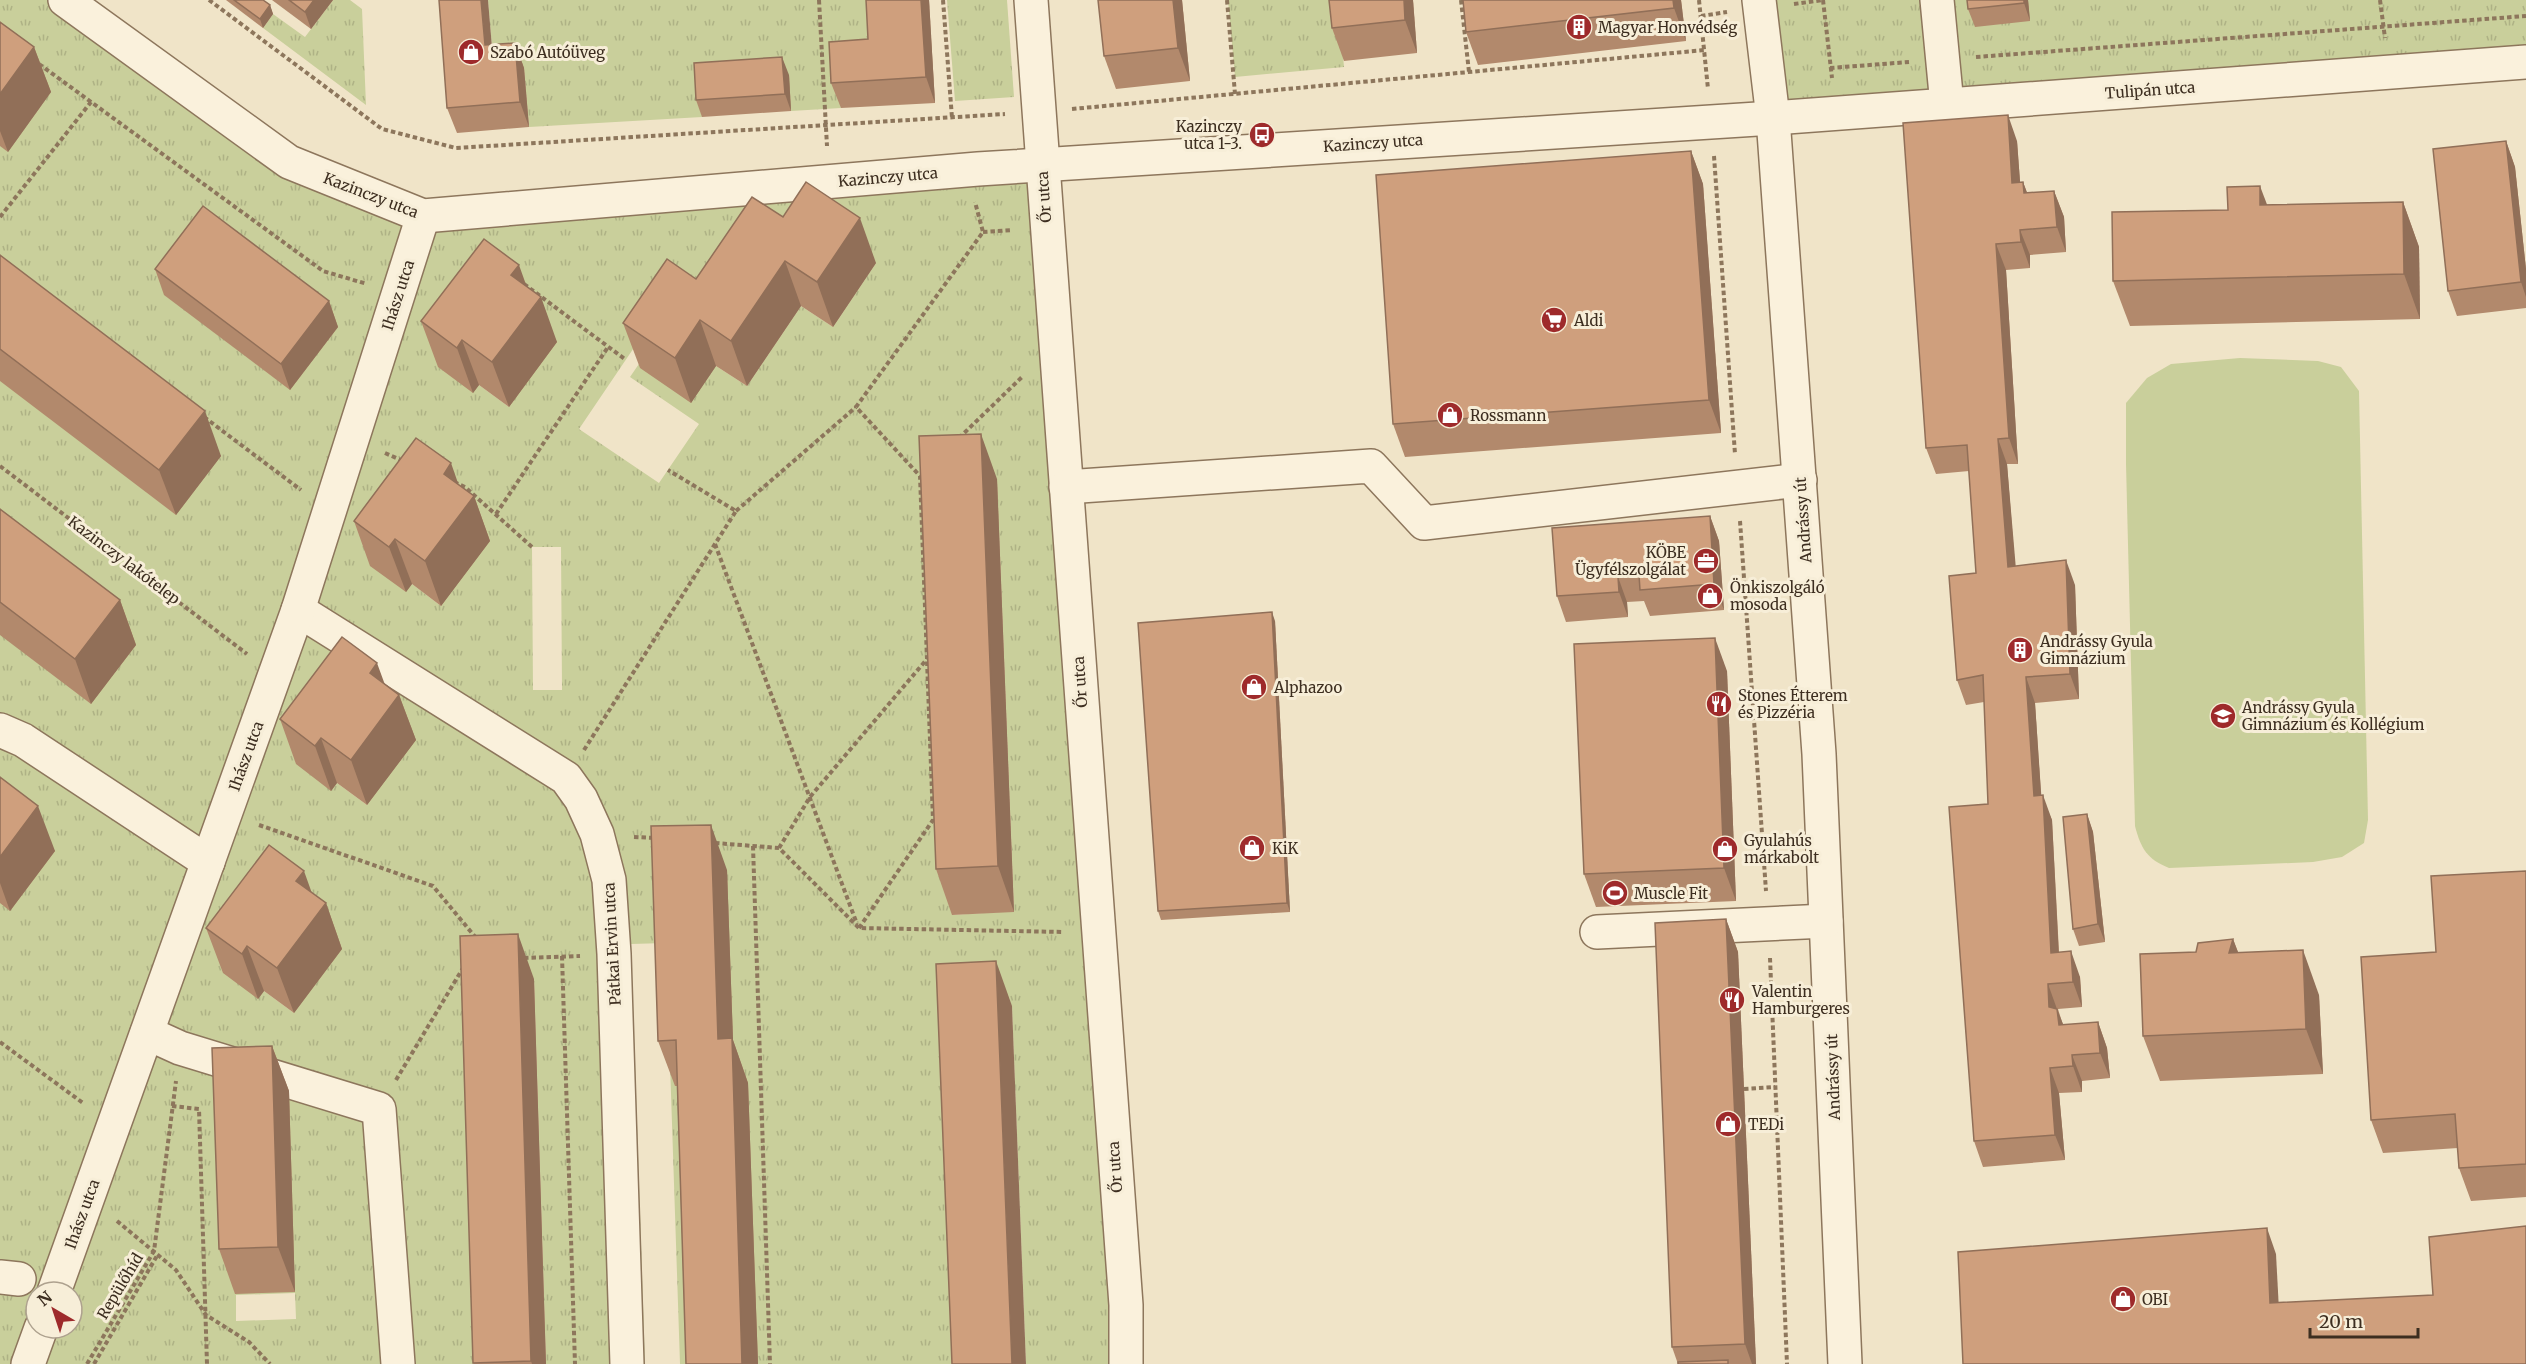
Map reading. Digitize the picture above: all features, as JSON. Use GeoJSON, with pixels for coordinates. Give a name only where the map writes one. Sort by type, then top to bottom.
{"type":"FeatureCollection","features":[{"type":"Feature","properties":{"kind":"street","name":"Kazinczy utca"},"geometry":{"type":"LineString","coordinates":[[65,0],[289,162],[423,216],[1042,166],[1773,118]]}},
{"type":"Feature","properties":{"kind":"street","name":"Őr utca"},"geometry":{"type":"LineString","coordinates":[[1031,0],[1126,1305],[1126,1364]]}},
{"type":"Feature","properties":{"kind":"street","name":"Andrássy út"},"geometry":{"type":"LineString","coordinates":[[1759,0],[1773,118],[1820,754],[1845,1364]]}},
{"type":"Feature","properties":{"kind":"street"},"geometry":{"type":"LineString","coordinates":[[1937,0],[1947,105]]}},
{"type":"Feature","properties":{"kind":"street","name":"Tulipán utca"},"geometry":{"type":"LineString","coordinates":[[1773,118],[2526,62]]}},
{"type":"Feature","properties":{"kind":"street","name":"Ihász utca"},"geometry":{"type":"LineString","coordinates":[[58,1280],[298,610],[423,216]]}},
{"type":"Feature","properties":{"kind":"street"},"geometry":{"type":"LineString","coordinates":[[1065,487],[1371,466],[1424,522],[1800,480]]}},
{"type":"Feature","properties":{"kind":"street","name":"Pátkai Ervin utca"},"geometry":{"type":"LineString","coordinates":[[298,610],[566,778],[581,799],[597,834],[609,880],[614,944],[627,1364]]}},
{"type":"Feature","properties":{"kind":"street"},"geometry":{"type":"LineString","coordinates":[[0,730],[23,740],[208,862]]}},
{"type":"Feature","properties":{"kind":"street"},"geometry":{"type":"LineString","coordinates":[[1597,932],[1826,921]]}},
{"type":"Feature","properties":{"kind":"street"},"geometry":{"type":"LineString","coordinates":[[147,1033],[180,1048],[379,1109],[398,1364]]}},
{"type":"Feature","properties":{"kind":"street"},"geometry":{"type":"LineString","coordinates":[[28,1364],[37,1340]]}},
{"type":"Feature","properties":{"kind":"path"},"geometry":{"type":"LineString","coordinates":[[209,0],[382,129],[456,148],[1040,112],[1705,50]]}},
{"type":"Feature","properties":{"kind":"path"},"geometry":{"type":"LineString","coordinates":[[819,0],[825,110]]}},
{"type":"Feature","properties":{"kind":"path"},"geometry":{"type":"LineString","coordinates":[[943,0],[952,118]]}},
{"type":"Feature","properties":{"kind":"path"},"geometry":{"type":"LineString","coordinates":[[1227,0],[1235,94]]}},
{"type":"Feature","properties":{"kind":"path"},"geometry":{"type":"LineString","coordinates":[[1461,0],[1469,72]]}},
{"type":"Feature","properties":{"kind":"path"},"geometry":{"type":"LineString","coordinates":[[1700,0],[1711,122],[1769,924],[1786,1364]]}},
{"type":"Feature","properties":{"kind":"path"},"geometry":{"type":"LineString","coordinates":[[1823,0],[1832,81]]}},
{"type":"Feature","properties":{"kind":"path"},"geometry":{"type":"LineString","coordinates":[[2380,0],[2385,40]]}},
{"type":"Feature","properties":{"kind":"path"},"geometry":{"type":"LineString","coordinates":[[1830,68],[2526,16]]}},
{"type":"Feature","properties":{"kind":"path"},"geometry":{"type":"LineString","coordinates":[[36,63],[323,271],[398,293]]}},
{"type":"Feature","properties":{"kind":"path"},"geometry":{"type":"LineString","coordinates":[[0,217],[91,102]]}},
{"type":"Feature","properties":{"kind":"path"},"geometry":{"type":"LineString","coordinates":[[974,200],[983,232]]}},
{"type":"Feature","properties":{"kind":"path"},"geometry":{"type":"LineString","coordinates":[[983,232],[1018,230]]}},
{"type":"Feature","properties":{"kind":"path"},"geometry":{"type":"LineString","coordinates":[[566,778],[736,511],[856,407],[983,232]]}},
{"type":"Feature","properties":{"kind":"path"},"geometry":{"type":"LineString","coordinates":[[517,279],[626,360]]}},
{"type":"Feature","properties":{"kind":"path"},"geometry":{"type":"LineString","coordinates":[[496,514],[608,347]]}},
{"type":"Feature","properties":{"kind":"path"},"geometry":{"type":"LineString","coordinates":[[954,443],[1030,369]]}},
{"type":"Feature","properties":{"kind":"path"},"geometry":{"type":"LineString","coordinates":[[856,407],[920,476],[933,820],[859,928]]}},
{"type":"Feature","properties":{"kind":"path"},"geometry":{"type":"LineString","coordinates":[[195,410],[306,494]]}},
{"type":"Feature","properties":{"kind":"path"},"geometry":{"type":"LineString","coordinates":[[384,453],[404,461]]}},
{"type":"Feature","properties":{"kind":"path","name":"Kazinczy lakótelep"},"geometry":{"type":"LineString","coordinates":[[0,466],[248,654]]}},
{"type":"Feature","properties":{"kind":"path"},"geometry":{"type":"LineString","coordinates":[[920,476],[928,468]]}},
{"type":"Feature","properties":{"kind":"path"},"geometry":{"type":"LineString","coordinates":[[668,470],[736,511]]}},
{"type":"Feature","properties":{"kind":"path"},"geometry":{"type":"LineString","coordinates":[[445,478],[465,487],[532,547]]}},
{"type":"Feature","properties":{"kind":"path"},"geometry":{"type":"LineString","coordinates":[[715,544],[859,928]]}},
{"type":"Feature","properties":{"kind":"path"},"geometry":{"type":"LineString","coordinates":[[778,848],[810,797],[927,659]]}},
{"type":"Feature","properties":{"kind":"path"},"geometry":{"type":"LineString","coordinates":[[259,825],[433,886],[478,941]]}},
{"type":"Feature","properties":{"kind":"path"},"geometry":{"type":"LineString","coordinates":[[597,834],[664,839]]}},
{"type":"Feature","properties":{"kind":"path"},"geometry":{"type":"LineString","coordinates":[[709,842],[778,848],[859,928],[1068,932]]}},
{"type":"Feature","properties":{"kind":"path"},"geometry":{"type":"LineString","coordinates":[[753,846],[770,1364]]}},
{"type":"Feature","properties":{"kind":"path"},"geometry":{"type":"LineString","coordinates":[[516,958],[591,955]]}},
{"type":"Feature","properties":{"kind":"path"},"geometry":{"type":"LineString","coordinates":[[562,956],[575,1364]]}},
{"type":"Feature","properties":{"kind":"path"},"geometry":{"type":"LineString","coordinates":[[379,1109],[467,961]]}},
{"type":"Feature","properties":{"kind":"path"},"geometry":{"type":"LineString","coordinates":[[0,1042],[83,1103]]}},
{"type":"Feature","properties":{"kind":"path"},"geometry":{"type":"LineString","coordinates":[[1744,1089],[1775,1088]]}},
{"type":"Feature","properties":{"kind":"path"},"geometry":{"type":"LineString","coordinates":[[172,1106],[200,1109],[207,1364]]}},
{"type":"Feature","properties":{"kind":"path"},"geometry":{"type":"LineString","coordinates":[[88,1198],[177,1270],[206,1315],[249,1342],[270,1364]]}},
{"type":"Feature","properties":{"kind":"path"},"geometry":{"type":"LineString","coordinates":[[94,1364],[156,1252]]}},
{"type":"Feature","properties":{"kind":"path","name":"Repülőhíd"},"geometry":{"type":"LineString","coordinates":[[87,1364],[156,1252]]}},
{"type":"Feature","properties":{"kind":"green space"},"geometry":{"type":"Polygon","coordinates":[[[0,0],[54,0],[285,168],[415,219],[51,1280],[24,1280],[24,1340],[30,1340],[21,1364],[0,1364],[0,0]]]}},
{"type":"Feature","properties":{"kind":"green space"},"geometry":{"type":"Polygon","coordinates":[[[333,0],[350,0],[362,9],[366,105],[263,28],[273,14],[305,37],[333,0]]]}},
{"type":"Feature","properties":{"kind":"green space"},"geometry":{"type":"Polygon","coordinates":[[[488,0],[874,0],[877,65],[838,67],[841,108],[791,111],[700,80],[702,117],[529,127],[524,69],[494,71],[488,0]]]}},
{"type":"Feature","properties":{"kind":"green space"},"geometry":{"type":"Polygon","coordinates":[[[947,0],[1007,0],[1014,97],[955,101],[947,0]]]}},
{"type":"Feature","properties":{"kind":"green space"},"geometry":{"type":"Polygon","coordinates":[[[1228,0],[1338,0],[1344,67],[1235,77],[1228,0]]]}},
{"type":"Feature","properties":{"kind":"green space"},"geometry":{"type":"Polygon","coordinates":[[[1765,0],[2526,0],[2526,56],[1778,112],[1765,0]]]}},
{"type":"Feature","properties":{"kind":"green space"},"geometry":{"type":"Polygon","coordinates":[[[1039,170],[1121,1364],[1026,1364],[1012,1007],[967,1364],[680,1364],[666,943],[631,944],[645,1364],[546,1364],[534,979],[488,1364],[34,1364],[43,1340],[84,1340],[84,1280],[63,1280],[427,220],[1039,170]],[[876,263],[683,305],[716,366],[747,386],[801,306],[833,327],[876,263]],[[675,287],[579,429],[659,483],[699,424],[630,377],[686,295],[675,287]],[[535,310],[473,393],[479,385],[509,407],[535,310]],[[460,519],[405,592],[412,584],[441,606],[460,519]],[[999,532],[952,914],[1014,911],[999,532]],[[532,547],[533,690],[562,690],[561,547],[532,547]],[[386,718],[331,790],[337,783],[367,805],[386,718]],[[313,926],[264,991],[294,1013],[313,926]],[[295,1293],[236,1295],[236,1321],[296,1319],[295,1293]]]}},
{"type":"Feature","properties":{"kind":"green space"},"geometry":{"type":"Polygon","coordinates":[[[2240,358],[2318,361],[2341,367],[2359,391],[2368,820],[2364,843],[2342,857],[2313,862],[2169,868],[2150,857],[2140,841],[2135,826],[2126,403],[2147,378],[2171,364],[2240,358]]]}},
{"type":"Feature","properties":{"kind":"building"},"geometry":{"type":"Polygon","coordinates":[[[234,0],[263,0],[270,5],[260,19],[234,0]]]}},
{"type":"Feature","properties":{"kind":"building"},"geometry":{"type":"Polygon","coordinates":[[[289,0],[314,0],[305,12],[289,0]]]}},
{"type":"Feature","properties":{"kind":"building","name":"Szabó Autóüveg"},"geometry":{"type":"Polygon","coordinates":[[[439,0],[481,0],[485,45],[515,43],[520,102],[447,108],[439,0]]]}},
{"type":"Feature","properties":{"kind":"building"},"geometry":{"type":"Polygon","coordinates":[[[866,0],[921,0],[926,77],[831,83],[829,42],[868,39],[866,0]]]}},
{"type":"Feature","properties":{"kind":"building"},"geometry":{"type":"Polygon","coordinates":[[[1098,0],[1173,0],[1178,48],[1104,56],[1098,0]]]}},
{"type":"Feature","properties":{"kind":"building"},"geometry":{"type":"Polygon","coordinates":[[[1329,0],[1404,0],[1405,20],[1332,28],[1329,0]]]}},
{"type":"Feature","properties":{"kind":"building"},"geometry":{"type":"Polygon","coordinates":[[[1463,0],[1673,0],[1674,8],[1466,32],[1463,0]]]}},
{"type":"Feature","properties":{"kind":"building"},"geometry":{"type":"Polygon","coordinates":[[[1967,0],[2024,0],[2024,3],[1968,9],[1967,0]]]}},
{"type":"Feature","properties":{"kind":"building"},"geometry":{"type":"Polygon","coordinates":[[[0,22],[34,47],[0,94],[0,22]]]}},
{"type":"Feature","properties":{"kind":"building"},"geometry":{"type":"Polygon","coordinates":[[[782,57],[785,94],[696,100],[694,63],[782,57]]]}},
{"type":"Feature","properties":{"kind":"building","name":"Andrássy Gyula Gimnázium"},"geometry":{"type":"Polygon","coordinates":[[[2008,115],[2012,183],[2023,182],[2024,193],[2054,191],[2057,227],[2020,230],[2021,242],[1996,244],[2009,438],[1998,439],[2008,567],[2066,560],[2070,674],[2026,677],[2034,796],[2043,795],[2051,953],[2071,951],[2073,982],[2048,984],[2049,1007],[2057,1009],[2059,1025],[2098,1022],[2100,1053],[2072,1055],[2073,1066],[2050,1068],[2055,1135],[1974,1141],[1949,807],[1988,804],[1983,675],[1957,680],[1949,576],[1976,573],[1967,445],[1926,448],[1903,123],[2008,115]]]}},
{"type":"Feature","properties":{"kind":"building"},"geometry":{"type":"Polygon","coordinates":[[[2506,141],[2521,282],[2448,291],[2433,149],[2506,141]]]}},
{"type":"Feature","properties":{"kind":"building","name":"Aldi"},"geometry":{"type":"Polygon","coordinates":[[[1691,151],[1709,400],[1393,424],[1376,175],[1691,151]]]}},
{"type":"Feature","properties":{"kind":"building"},"geometry":{"type":"Polygon","coordinates":[[[806,182],[860,218],[817,282],[785,261],[731,341],[700,320],[675,358],[623,323],[667,259],[696,279],[752,197],[783,217],[806,182]]]}},
{"type":"Feature","properties":{"kind":"building"},"geometry":{"type":"Polygon","coordinates":[[[2260,186],[2260,205],[2403,202],[2404,274],[2113,281],[2112,212],[2228,210],[2227,187],[2260,186]]]}},
{"type":"Feature","properties":{"kind":"building"},"geometry":{"type":"Polygon","coordinates":[[[203,206],[329,301],[281,364],[155,269],[203,206]]]}},
{"type":"Feature","properties":{"kind":"building"},"geometry":{"type":"Polygon","coordinates":[[[484,239],[519,265],[511,275],[541,297],[492,362],[462,340],[457,348],[421,321],[484,239]]]}},
{"type":"Feature","properties":{"kind":"building"},"geometry":{"type":"Polygon","coordinates":[[[0,255],[205,411],[159,470],[0,349],[0,255]]]}},
{"type":"Feature","properties":{"kind":"building"},"geometry":{"type":"Polygon","coordinates":[[[981,434],[998,866],[936,869],[919,436],[981,434]]]}},
{"type":"Feature","properties":{"kind":"building"},"geometry":{"type":"Polygon","coordinates":[[[416,438],[451,463],[444,474],[474,496],[425,561],[395,539],[389,547],[354,521],[416,438]]]}},
{"type":"Feature","properties":{"kind":"building"},"geometry":{"type":"Polygon","coordinates":[[[0,509],[120,600],[75,659],[0,602],[0,509]]]}},
{"type":"Feature","properties":{"kind":"building"},"geometry":{"type":"Polygon","coordinates":[[[1710,516],[1714,584],[1640,590],[1639,575],[1618,577],[1619,592],[1557,596],[1552,528],[1710,516]]]}},
{"type":"Feature","properties":{"kind":"building"},"geometry":{"type":"Polygon","coordinates":[[[1272,612],[1287,903],[1158,911],[1138,623],[1272,612]]]}},
{"type":"Feature","properties":{"kind":"building"},"geometry":{"type":"Polygon","coordinates":[[[342,637],[377,663],[370,673],[399,695],[351,760],[321,738],[315,746],[280,719],[342,637]]]}},
{"type":"Feature","properties":{"kind":"building"},"geometry":{"type":"Polygon","coordinates":[[[1715,638],[1724,868],[1584,874],[1574,644],[1715,638]]]}},
{"type":"Feature","properties":{"kind":"building"},"geometry":{"type":"Polygon","coordinates":[[[0,777],[38,806],[0,857],[0,777]]]}},
{"type":"Feature","properties":{"kind":"building"},"geometry":{"type":"Polygon","coordinates":[[[2087,814],[2098,924],[2073,929],[2063,817],[2087,814]]]}},
{"type":"Feature","properties":{"kind":"building"},"geometry":{"type":"Polygon","coordinates":[[[711,825],[718,1039],[732,1038],[742,1364],[686,1364],[676,1040],[658,1041],[651,826],[711,825]]]}},
{"type":"Feature","properties":{"kind":"building"},"geometry":{"type":"Polygon","coordinates":[[[269,845],[304,871],[296,881],[326,903],[277,968],[247,946],[242,954],[206,928],[269,845]]]}},
{"type":"Feature","properties":{"kind":"building"},"geometry":{"type":"Polygon","coordinates":[[[2526,871],[2526,1164],[2459,1168],[2455,1114],[2371,1120],[2361,957],[2436,952],[2431,876],[2526,871]]]}},
{"type":"Feature","properties":{"kind":"building"},"geometry":{"type":"Polygon","coordinates":[[[1726,919],[1745,1344],[1672,1347],[1655,923],[1726,919]]]}},
{"type":"Feature","properties":{"kind":"building"},"geometry":{"type":"Polygon","coordinates":[[[518,934],[531,1361],[473,1363],[460,936],[518,934]]]}},
{"type":"Feature","properties":{"kind":"building"},"geometry":{"type":"Polygon","coordinates":[[[2233,939],[2229,953],[2303,950],[2306,1029],[2143,1036],[2140,954],[2196,952],[2198,943],[2233,939]]]}},
{"type":"Feature","properties":{"kind":"building"},"geometry":{"type":"Polygon","coordinates":[[[996,961],[1012,1364],[952,1364],[936,964],[996,961]]]}},
{"type":"Feature","properties":{"kind":"building"},"geometry":{"type":"Polygon","coordinates":[[[272,1046],[278,1247],[219,1249],[212,1048],[272,1046]]]}},
{"type":"Feature","properties":{"kind":"building","name":"OBI"},"geometry":{"type":"Polygon","coordinates":[[[2526,1226],[2526,1364],[1963,1364],[1958,1252],[2267,1228],[2270,1303],[2433,1295],[2429,1237],[2526,1226]]]}},
{"type":"Feature","properties":{"kind":"building"},"geometry":{"type":"Polygon","coordinates":[[[1728,1360],[1728,1364],[1678,1364],[1678,1362],[1728,1360]]]}},
{"type":"Feature","properties":{"kind":"place","name":"Magyar Honvédség"},"geometry":{"type":"Point","coordinates":[1579,27]}},
{"type":"Feature","properties":{"kind":"place","name":"Szabó Autóüveg"},"geometry":{"type":"Point","coordinates":[471,52]}},
{"type":"Feature","properties":{"kind":"place","name":"Kazinczy utca 1-3."},"geometry":{"type":"Point","coordinates":[1262,135]}},
{"type":"Feature","properties":{"kind":"place","name":"Aldi"},"geometry":{"type":"Point","coordinates":[1554,320]}},
{"type":"Feature","properties":{"kind":"place","name":"Rossmann"},"geometry":{"type":"Point","coordinates":[1450,415]}},
{"type":"Feature","properties":{"kind":"place","name":"KÖBE Ügyfélszolgálat"},"geometry":{"type":"Point","coordinates":[1706,561]}},
{"type":"Feature","properties":{"kind":"place","name":"Önkiszolgáló mosoda"},"geometry":{"type":"Point","coordinates":[1710,596]}},
{"type":"Feature","properties":{"kind":"place","name":"Andrássy Gyula Gimnázium"},"geometry":{"type":"Point","coordinates":[2020,650]}},
{"type":"Feature","properties":{"kind":"place","name":"Alphazoo"},"geometry":{"type":"Point","coordinates":[1254,687]}},
{"type":"Feature","properties":{"kind":"place","name":"Stones Étterem és Pizzéria"},"geometry":{"type":"Point","coordinates":[1719,704]}},
{"type":"Feature","properties":{"kind":"place","name":"Andrássy Gyula Gimnázium és Kollégium"},"geometry":{"type":"Point","coordinates":[2223,716]}},
{"type":"Feature","properties":{"kind":"place","name":"KiK"},"geometry":{"type":"Point","coordinates":[1252,848]}},
{"type":"Feature","properties":{"kind":"place","name":"Gyulahús márkabolt"},"geometry":{"type":"Point","coordinates":[1725,849]}},
{"type":"Feature","properties":{"kind":"place","name":"Muscle Fit"},"geometry":{"type":"Point","coordinates":[1615,893]}},
{"type":"Feature","properties":{"kind":"place","name":"Valentin Hamburgeres"},"geometry":{"type":"Point","coordinates":[1732,1000]}},
{"type":"Feature","properties":{"kind":"place","name":"TEDi"},"geometry":{"type":"Point","coordinates":[1728,1124]}},
{"type":"Feature","properties":{"kind":"place","name":"OBI"},"geometry":{"type":"Point","coordinates":[2123,1299]}}]}
